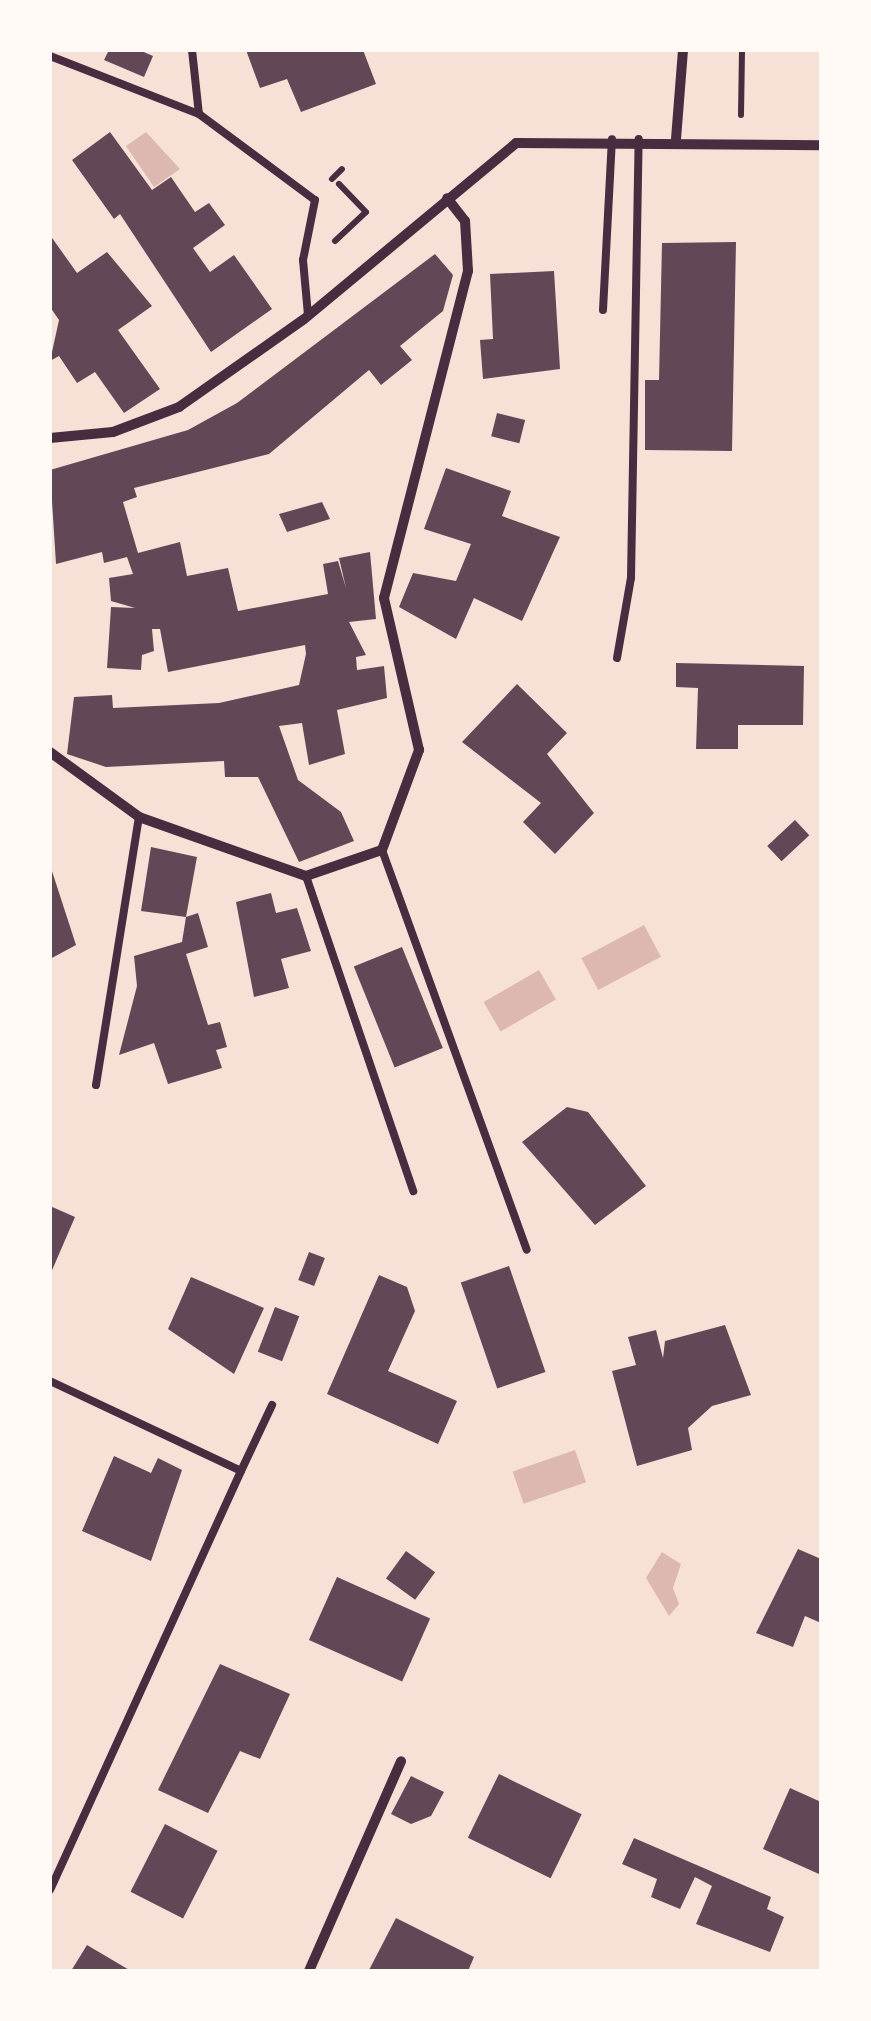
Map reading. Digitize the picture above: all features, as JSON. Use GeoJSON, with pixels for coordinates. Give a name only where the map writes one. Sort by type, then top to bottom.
{"type":"FeatureCollection","features":[{"type":"Feature","properties":{"kind":"street"},"geometry":{"type":"LineString","coordinates":[[676,139],[683,50]]}},
{"type":"Feature","properties":{"kind":"street"},"geometry":{"type":"LineString","coordinates":[[50,438],[113,432],[179,407],[308,315],[516,143],[612,138],[821,145]]}},
{"type":"Feature","properties":{"kind":"street"},"geometry":{"type":"LineString","coordinates":[[50,752],[140,817],[306,876],[382,850],[419,750],[384,598],[468,271],[465,221],[447,198]]}},
{"type":"Feature","properties":{"kind":"street"},"geometry":{"type":"LineString","coordinates":[[308,1971],[401,1761]]}},
{"type":"Feature","properties":{"kind":"lane"},"geometry":{"type":"LineString","coordinates":[[192,50],[199,114]]}},
{"type":"Feature","properties":{"kind":"lane"},"geometry":{"type":"LineString","coordinates":[[50,56],[199,114],[316,200],[303,260],[308,315]]}},
{"type":"Feature","properties":{"kind":"lane"},"geometry":{"type":"LineString","coordinates":[[602,310],[612,138]]}},
{"type":"Feature","properties":{"kind":"lane"},"geometry":{"type":"LineString","coordinates":[[618,658],[631,578],[639,139]]}},
{"type":"Feature","properties":{"kind":"lane"},"geometry":{"type":"LineString","coordinates":[[96,1085],[140,817]]}},
{"type":"Feature","properties":{"kind":"lane"},"geometry":{"type":"LineString","coordinates":[[382,850],[527,1250]]}},
{"type":"Feature","properties":{"kind":"lane"},"geometry":{"type":"LineString","coordinates":[[306,876],[413,1192]]}},
{"type":"Feature","properties":{"kind":"lane"},"geometry":{"type":"LineString","coordinates":[[50,1380],[241,1470]]}},
{"type":"Feature","properties":{"kind":"lane"},"geometry":{"type":"LineString","coordinates":[[50,1890],[272,1405]]}},
{"type":"Feature","properties":{"kind":"path"},"geometry":{"type":"LineString","coordinates":[[742,50],[737,115],[752,115]]}},
{"type":"Feature","properties":{"kind":"path"},"geometry":{"type":"LineString","coordinates":[[333,178],[366,212],[330,246],[341,259],[360,243],[374,262]]}},
{"type":"Feature","properties":{"kind":"shaded area"},"geometry":{"type":"Polygon","coordinates":[[[146,132],[180,169],[154,187],[126,146],[146,132]]]}},
{"type":"Feature","properties":{"kind":"shaded area"},"geometry":{"type":"Polygon","coordinates":[[[644,925],[661,957],[598,990],[581,958],[644,925]]]}},
{"type":"Feature","properties":{"kind":"shaded area"},"geometry":{"type":"Polygon","coordinates":[[[539,970],[556,999],[501,1031],[484,1002],[539,970]]]}},
{"type":"Feature","properties":{"kind":"shaded area"},"geometry":{"type":"Polygon","coordinates":[[[575,1450],[586,1482],[524,1504],[513,1471],[575,1450]]]}},
{"type":"Feature","properties":{"kind":"shaded area"},"geometry":{"type":"Polygon","coordinates":[[[662,1552],[681,1564],[673,1588],[679,1604],[669,1616],[646,1578],[662,1552]]]}},
{"type":"Feature","properties":{"kind":"building"},"geometry":{"type":"Polygon","coordinates":[[[109,50],[139,50],[153,56],[144,77],[104,60],[109,50]]]}},
{"type":"Feature","properties":{"kind":"building"},"geometry":{"type":"Polygon","coordinates":[[[246,50],[363,50],[376,84],[301,112],[287,79],[260,88],[246,50]]]}},
{"type":"Feature","properties":{"kind":"building"},"geometry":{"type":"Polygon","coordinates":[[[110,132],[152,190],[171,177],[195,212],[209,203],[225,225],[193,248],[210,272],[234,255],[272,309],[211,352],[120,214],[114,219],[72,160],[110,132]]]}},
{"type":"Feature","properties":{"kind":"building"},"geometry":{"type":"Polygon","coordinates":[[[50,235],[77,273],[107,252],[152,306],[118,330],[160,389],[124,413],[95,372],[77,383],[59,356],[50,361],[59,320],[50,307],[50,235]]]}},
{"type":"Feature","properties":{"kind":"building"},"geometry":{"type":"Polygon","coordinates":[[[736,242],[732,451],[645,450],[645,380],[659,380],[662,243],[736,242]]]}},
{"type":"Feature","properties":{"kind":"building"},"geometry":{"type":"Polygon","coordinates":[[[435,254],[453,275],[443,311],[400,346],[412,360],[381,385],[369,370],[269,454],[134,488],[137,497],[123,502],[138,553],[180,542],[187,576],[228,568],[238,611],[328,594],[323,564],[338,561],[346,588],[339,558],[370,552],[376,619],[349,622],[366,655],[356,657],[357,670],[384,666],[387,698],[337,710],[345,754],[309,765],[302,723],[279,726],[298,780],[341,812],[354,841],[299,862],[258,777],[225,777],[224,761],[106,767],[67,754],[74,697],[112,695],[113,708],[219,703],[299,685],[306,654],[305,645],[168,672],[160,629],[152,629],[154,651],[142,655],[141,670],[107,668],[111,607],[135,608],[111,601],[109,578],[133,574],[127,557],[104,563],[102,552],[56,564],[50,470],[188,430],[237,403],[435,254]]]}},
{"type":"Feature","properties":{"kind":"building"},"geometry":{"type":"Polygon","coordinates":[[[554,271],[560,369],[483,379],[480,340],[493,339],[490,274],[554,271]]]}},
{"type":"Feature","properties":{"kind":"building"},"geometry":{"type":"Polygon","coordinates":[[[497,413],[525,420],[519,443],[491,436],[497,413]]]}},
{"type":"Feature","properties":{"kind":"building"},"geometry":{"type":"Polygon","coordinates":[[[446,468],[511,491],[502,516],[560,537],[522,621],[474,598],[456,639],[399,607],[413,573],[456,581],[471,544],[424,529],[446,468]]]}},
{"type":"Feature","properties":{"kind":"building"},"geometry":{"type":"Polygon","coordinates":[[[322,502],[330,519],[287,532],[279,514],[322,502]]]}},
{"type":"Feature","properties":{"kind":"building"},"geometry":{"type":"Polygon","coordinates":[[[676,663],[804,666],[803,725],[738,725],[738,749],[696,749],[698,688],[676,687],[676,663]]]}},
{"type":"Feature","properties":{"kind":"building"},"geometry":{"type":"Polygon","coordinates":[[[517,684],[567,733],[547,754],[594,813],[555,854],[523,822],[541,803],[462,742],[517,684]]]}},
{"type":"Feature","properties":{"kind":"building"},"geometry":{"type":"Polygon","coordinates":[[[795,820],[809,835],[782,861],[767,846],[795,820]]]}},
{"type":"Feature","properties":{"kind":"building"},"geometry":{"type":"Polygon","coordinates":[[[151,847],[197,857],[186,917],[141,911],[151,847]]]}},
{"type":"Feature","properties":{"kind":"building"},"geometry":{"type":"Polygon","coordinates":[[[50,865],[76,945],[50,959],[50,865]]]}},
{"type":"Feature","properties":{"kind":"building"},"geometry":{"type":"Polygon","coordinates":[[[271,893],[276,913],[297,908],[311,951],[281,959],[289,988],[254,997],[236,902],[271,893]]]}},
{"type":"Feature","properties":{"kind":"building"},"geometry":{"type":"Polygon","coordinates":[[[198,913],[208,947],[186,954],[208,1025],[220,1022],[227,1047],[216,1050],[222,1068],[168,1084],[154,1043],[119,1055],[137,986],[134,956],[182,942],[186,917],[198,913]]]}},
{"type":"Feature","properties":{"kind":"building"},"geometry":{"type":"Polygon","coordinates":[[[402,947],[443,1048],[395,1068],[354,966],[402,947]]]}},
{"type":"Feature","properties":{"kind":"building"},"geometry":{"type":"Polygon","coordinates":[[[567,1107],[588,1112],[646,1186],[595,1225],[522,1142],[567,1107]]]}},
{"type":"Feature","properties":{"kind":"building"},"geometry":{"type":"Polygon","coordinates":[[[50,1206],[75,1217],[50,1275],[50,1206]]]}},
{"type":"Feature","properties":{"kind":"building"},"geometry":{"type":"Polygon","coordinates":[[[309,1252],[325,1258],[314,1286],[298,1280],[309,1252]]]}},
{"type":"Feature","properties":{"kind":"building"},"geometry":{"type":"Polygon","coordinates":[[[509,1266],[545,1372],[497,1389],[461,1283],[509,1266]]]}},
{"type":"Feature","properties":{"kind":"building"},"geometry":{"type":"Polygon","coordinates":[[[379,1275],[407,1287],[415,1311],[388,1371],[457,1401],[438,1444],[327,1394],[379,1275]]]}},
{"type":"Feature","properties":{"kind":"building"},"geometry":{"type":"Polygon","coordinates":[[[191,1277],[264,1308],[234,1374],[168,1329],[191,1277]]]}},
{"type":"Feature","properties":{"kind":"building"},"geometry":{"type":"Polygon","coordinates":[[[275,1307],[299,1316],[282,1361],[258,1352],[275,1307]]]}},
{"type":"Feature","properties":{"kind":"building"},"geometry":{"type":"Polygon","coordinates":[[[725,1325],[751,1395],[712,1406],[688,1428],[692,1450],[637,1466],[612,1371],[636,1365],[628,1337],[656,1330],[663,1358],[665,1341],[725,1325]]]}},
{"type":"Feature","properties":{"kind":"building"},"geometry":{"type":"Polygon","coordinates":[[[114,1456],[151,1473],[158,1458],[182,1470],[151,1561],[82,1531],[114,1456]]]}},
{"type":"Feature","properties":{"kind":"building"},"geometry":{"type":"Polygon","coordinates":[[[798,1549],[821,1559],[821,1623],[805,1616],[793,1647],[756,1633],[798,1549]]]}},
{"type":"Feature","properties":{"kind":"building"},"geometry":{"type":"Polygon","coordinates":[[[406,1551],[435,1572],[415,1600],[386,1579],[406,1551]]]}},
{"type":"Feature","properties":{"kind":"building"},"geometry":{"type":"Polygon","coordinates":[[[337,1577],[430,1618],[402,1682],[309,1640],[337,1577]]]}},
{"type":"Feature","properties":{"kind":"building"},"geometry":{"type":"Polygon","coordinates":[[[220,1664],[290,1694],[260,1759],[240,1751],[208,1813],[158,1790],[220,1664]]]}},
{"type":"Feature","properties":{"kind":"building"},"geometry":{"type":"Polygon","coordinates":[[[499,1774],[582,1814],[551,1878],[468,1838],[499,1774]]]}},
{"type":"Feature","properties":{"kind":"building"},"geometry":{"type":"Polygon","coordinates":[[[411,1776],[444,1792],[431,1816],[411,1824],[391,1814],[411,1776]]]}},
{"type":"Feature","properties":{"kind":"building"},"geometry":{"type":"Polygon","coordinates":[[[790,1788],[821,1802],[819,1874],[763,1849],[790,1788]]]}},
{"type":"Feature","properties":{"kind":"building"},"geometry":{"type":"Polygon","coordinates":[[[165,1824],[218,1851],[183,1919],[130,1892],[165,1824]]]}},
{"type":"Feature","properties":{"kind":"building"},"geometry":{"type":"Polygon","coordinates":[[[634,1838],[771,1897],[767,1909],[784,1917],[770,1952],[696,1924],[712,1886],[695,1877],[680,1909],[651,1897],[657,1879],[622,1864],[634,1838]]]}},
{"type":"Feature","properties":{"kind":"building"},"geometry":{"type":"Polygon","coordinates":[[[396,1918],[474,1957],[468,1971],[369,1970],[396,1918]]]}},
{"type":"Feature","properties":{"kind":"building"},"geometry":{"type":"Polygon","coordinates":[[[87,1945],[131,1971],[71,1971],[87,1945]]]}}]}
